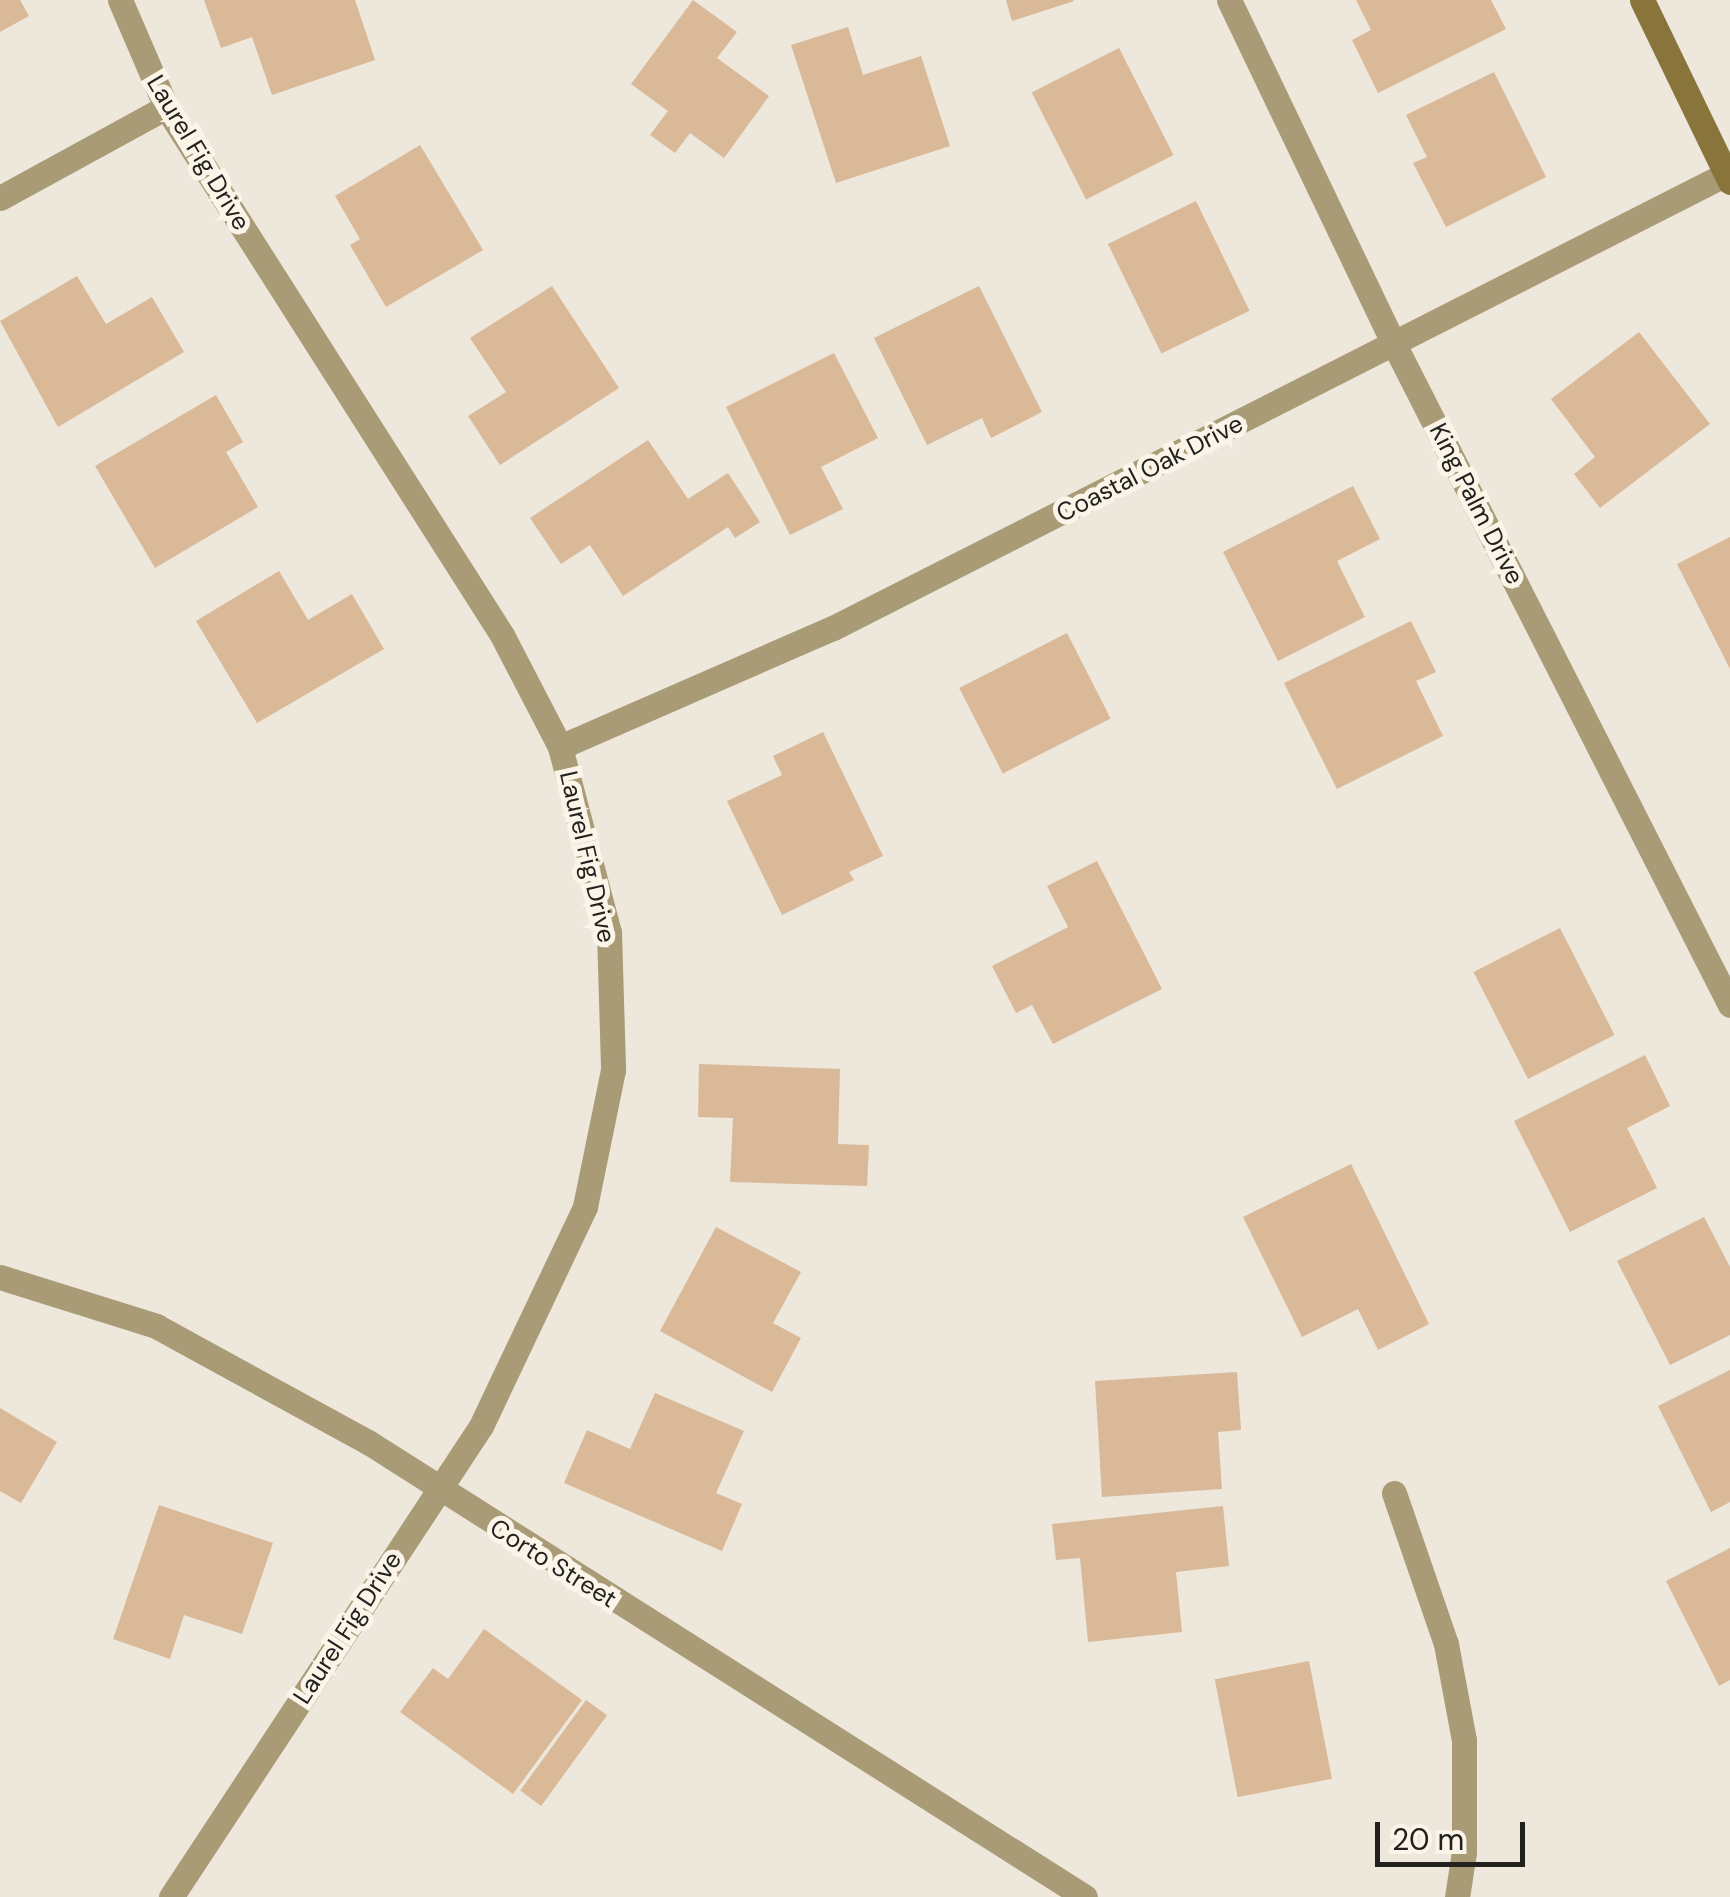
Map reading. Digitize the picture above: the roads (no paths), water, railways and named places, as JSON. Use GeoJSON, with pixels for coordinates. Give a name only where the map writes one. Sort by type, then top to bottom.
{"type":"FeatureCollection","features":[{"type":"Feature","properties":{"kind":"main road"},"geometry":{"type":"LineString","coordinates":[[1642,0],[1729,176]]}},
{"type":"Feature","properties":{"kind":"street","name":"Laurel Fig Drive"},"geometry":{"type":"LineString","coordinates":[[120,0],[166,107],[502,635],[560,747],[609,932],[613,1070],[585,1207],[481,1426],[171,1897]]}},
{"type":"Feature","properties":{"kind":"street","name":"King Palm Drive"},"geometry":{"type":"LineString","coordinates":[[1228,0],[1395,346],[1730,1005]]}},
{"type":"Feature","properties":{"kind":"street"},"geometry":{"type":"LineString","coordinates":[[0,198],[166,107]]}},
{"type":"Feature","properties":{"kind":"street","name":"Coastal Oak Drive"},"geometry":{"type":"LineString","coordinates":[[560,747],[834,628],[1729,176]]}},
{"type":"Feature","properties":{"kind":"street","name":"Corto Street"},"geometry":{"type":"LineString","coordinates":[[0,1277],[156,1326],[368,1442],[437,1491],[1085,1897]]}},
{"type":"Feature","properties":{"kind":"street"},"geometry":{"type":"LineString","coordinates":[[1394,1493],[1446,1644],[1464,1740],[1464,1852],[1457,1897]]}}]}
